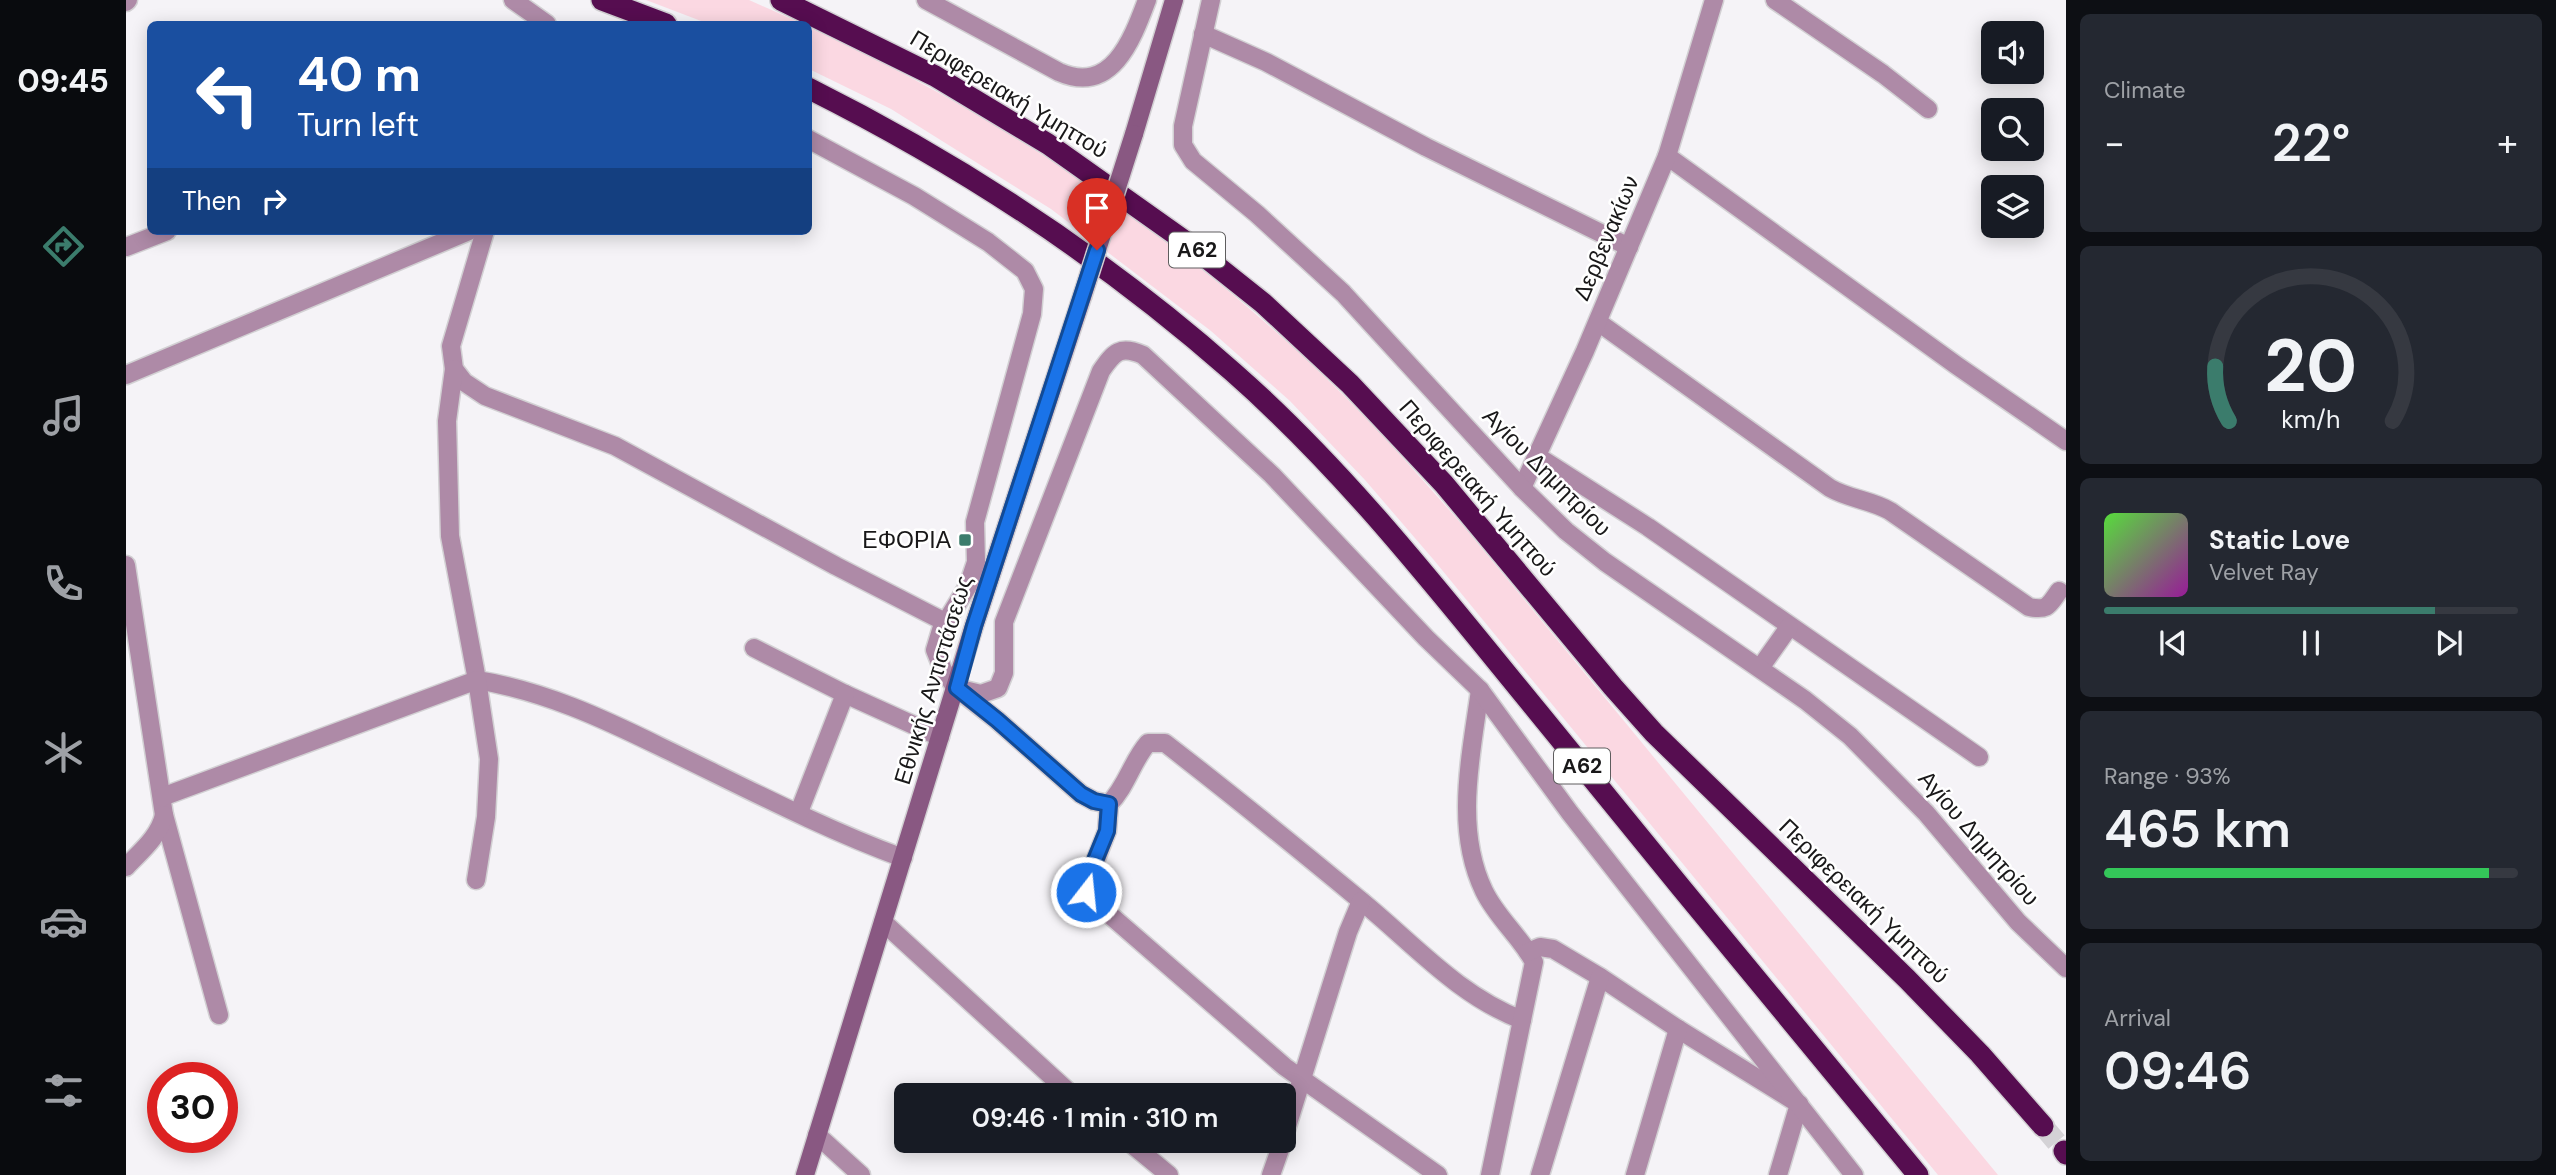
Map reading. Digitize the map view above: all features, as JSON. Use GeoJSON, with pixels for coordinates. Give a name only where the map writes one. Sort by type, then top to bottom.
{"type":"FeatureCollection","features":[{"type":"Feature","properties":{"kind":"highway"},"geometry":{"type":"LineString","coordinates":[[602,0],[658,21]]}},
{"type":"Feature","properties":{"kind":"highway","name":"Περιφερειακή Υμηττού"},"geometry":{"type":"LineString","coordinates":[[781,0],[935,76],[1048,144],[1094,174],[1189,244],[1263,303],[1350,384],[1444,484],[1612,687],[1654,733],[1907,979],[1989,1064],[2043,1126]]}},
{"type":"Feature","properties":{"kind":"highway","name":"Α62"},"geometry":{"type":"LineString","coordinates":[[812,90],[958,169],[1065,239],[1185,331],[1284,419],[1340,476],[1419,566],[1895,1147],[1915,1175]]}},
{"type":"Feature","properties":{"kind":"main road","name":"Εθνικής Αντιστάσεως"},"geometry":{"type":"LineString","coordinates":[[805,1175],[974,626],[1082,297],[1174,0]]}},
{"type":"Feature","properties":{"kind":"street"},"geometry":{"type":"LineString","coordinates":[[513,0],[543,21]]}},
{"type":"Feature","properties":{"kind":"street"},"geometry":{"type":"LineString","coordinates":[[926,0],[1059,72],[1083,78],[1099,75],[1114,64],[1130,39],[1147,0]]}},
{"type":"Feature","properties":{"kind":"street","name":"Αγίου Δημητρίου"},"geometry":{"type":"LineString","coordinates":[[1211,0],[1183,126],[1182,137],[1187,155],[1201,170],[1257,214],[1343,293],[1522,488],[1566,531],[1593,554],[1831,720],[1879,763],[1926,813],[2003,905],[2066,968]]}},
{"type":"Feature","properties":{"kind":"street","name":"Δερβενακίων"},"geometry":{"type":"LineString","coordinates":[[1522,488],[1598,321],[1667,156],[1714,0]]}},
{"type":"Feature","properties":{"kind":"street"},"geometry":{"type":"LineString","coordinates":[[1775,0],[1928,108]]}},
{"type":"Feature","properties":{"kind":"street"},"geometry":{"type":"LineString","coordinates":[[1203,34],[1266,62],[1426,147],[1629,247]]}},
{"type":"Feature","properties":{"kind":"street"},"geometry":{"type":"LineString","coordinates":[[812,141],[914,195],[988,242],[1025,271],[1034,289],[1032,314],[975,522],[976,562],[968,586],[937,638],[935,650],[938,661],[957,688],[1081,794],[1094,801],[1109,804]]}},
{"type":"Feature","properties":{"kind":"street"},"geometry":{"type":"LineString","coordinates":[[1667,156],[2066,441]]}},
{"type":"Feature","properties":{"kind":"street"},"geometry":{"type":"LineString","coordinates":[[126,247],[157,235]]}},
{"type":"Feature","properties":{"kind":"street"},"geometry":{"type":"LineString","coordinates":[[126,375],[459,235]]}},
{"type":"Feature","properties":{"kind":"street"},"geometry":{"type":"LineString","coordinates":[[476,880],[486,817],[489,759],[450,536],[446,421],[454,369],[451,346],[484,235]]}},
{"type":"Feature","properties":{"kind":"street"},"geometry":{"type":"LineString","coordinates":[[1598,321],[1830,488],[1890,510],[2029,607],[2041,610],[2048,607],[2059,590]]}},
{"type":"Feature","properties":{"kind":"street"},"geometry":{"type":"LineString","coordinates":[[957,688],[981,694],[998,688],[1004,673],[1004,622],[1101,371],[1120,351],[1130,350],[1143,355],[1272,475],[1426,638],[1480,690],[1570,813],[1854,1175]]}},
{"type":"Feature","properties":{"kind":"street"},"geometry":{"type":"LineString","coordinates":[[454,369],[464,382],[485,396],[615,446],[945,622]]}},
{"type":"Feature","properties":{"kind":"street"},"geometry":{"type":"LineString","coordinates":[[1537,456],[1648,527],[1979,757]]}},
{"type":"Feature","properties":{"kind":"street"},"geometry":{"type":"LineString","coordinates":[[126,565],[163,806],[219,1015]]}},
{"type":"Feature","properties":{"kind":"street"},"geometry":{"type":"LineString","coordinates":[[1760,668],[1789,626]]}},
{"type":"Feature","properties":{"kind":"street"},"geometry":{"type":"LineString","coordinates":[[754,648],[845,694],[940,737]]}},
{"type":"Feature","properties":{"kind":"street"},"geometry":{"type":"LineString","coordinates":[[163,806],[477,680],[525,690],[596,715],[872,847],[903,858]]}},
{"type":"Feature","properties":{"kind":"street"},"geometry":{"type":"LineString","coordinates":[[1480,690],[1467,788],[1471,848],[1484,891],[1499,916],[1534,961],[1490,1175]]}},
{"type":"Feature","properties":{"kind":"street"},"geometry":{"type":"LineString","coordinates":[[799,812],[845,694]]}},
{"type":"Feature","properties":{"kind":"street"},"geometry":{"type":"LineString","coordinates":[[1438,1175],[1303,1082],[1087,895],[1084,887],[1107,831],[1109,804],[1119,794],[1141,751],[1148,743],[1165,743],[1361,901],[1473,997],[1522,1020]]}},
{"type":"Feature","properties":{"kind":"street"},"geometry":{"type":"LineString","coordinates":[[126,867],[161,827],[163,806]]}},
{"type":"Feature","properties":{"kind":"street"},"geometry":{"type":"LineString","coordinates":[[1296,1103],[1348,932],[1361,901]]}},
{"type":"Feature","properties":{"kind":"street"},"geometry":{"type":"LineString","coordinates":[[883,922],[1059,1083]]}},
{"type":"Feature","properties":{"kind":"street"},"geometry":{"type":"LineString","coordinates":[[1528,952],[1540,947],[1553,949],[1799,1104]]}},
{"type":"Feature","properties":{"kind":"street"},"geometry":{"type":"LineString","coordinates":[[1540,1175],[1600,977]]}},
{"type":"Feature","properties":{"kind":"street"},"geometry":{"type":"LineString","coordinates":[[1635,1175],[1678,1029]]}},
{"type":"Feature","properties":{"kind":"street"},"geometry":{"type":"LineString","coordinates":[[1778,1175],[1799,1104]]}},
{"type":"Feature","properties":{"kind":"street"},"geometry":{"type":"LineString","coordinates":[[817,1135],[861,1175]]}},
{"type":"Feature","properties":{"kind":"street"},"geometry":{"type":"LineString","coordinates":[[1142,1153],[1169,1175]]}},
{"type":"Feature","properties":{"kind":"street"},"geometry":{"type":"LineString","coordinates":[[1271,1175],[1279,1153]]}},
{"type":"Feature","properties":{"kind":"shaded area"},"geometry":{"type":"Polygon","coordinates":[[[646,0],[749,0],[796,21],[701,21],[646,0]]]}},
{"type":"Feature","properties":{"kind":"shaded area"},"geometry":{"type":"Polygon","coordinates":[[[812,29],[943,95],[1072,175],[1195,264],[1330,382],[1465,528],[1998,1175],[1938,1175],[1433,559],[1365,480],[1290,401],[1211,331],[1051,209],[891,109],[812,70],[812,29]]]}},
{"type":"Feature","properties":{"kind":"tunnel"},"geometry":{"type":"LineString","coordinates":[[2043,1126],[2064,1151]]}},
{"type":"Feature","properties":{"kind":"place","name":"ΕΦΟΡΙΑ"},"geometry":{"type":"Point","coordinates":[965,540]}},
{"type":"Feature","properties":{"kind":"route"},"geometry":{"type":"LineString","coordinates":[[1086,892],[1084,887],[1107,831],[1109,804],[1094,801],[1081,794],[957,688],[974,626],[1097,250]]}}]}
